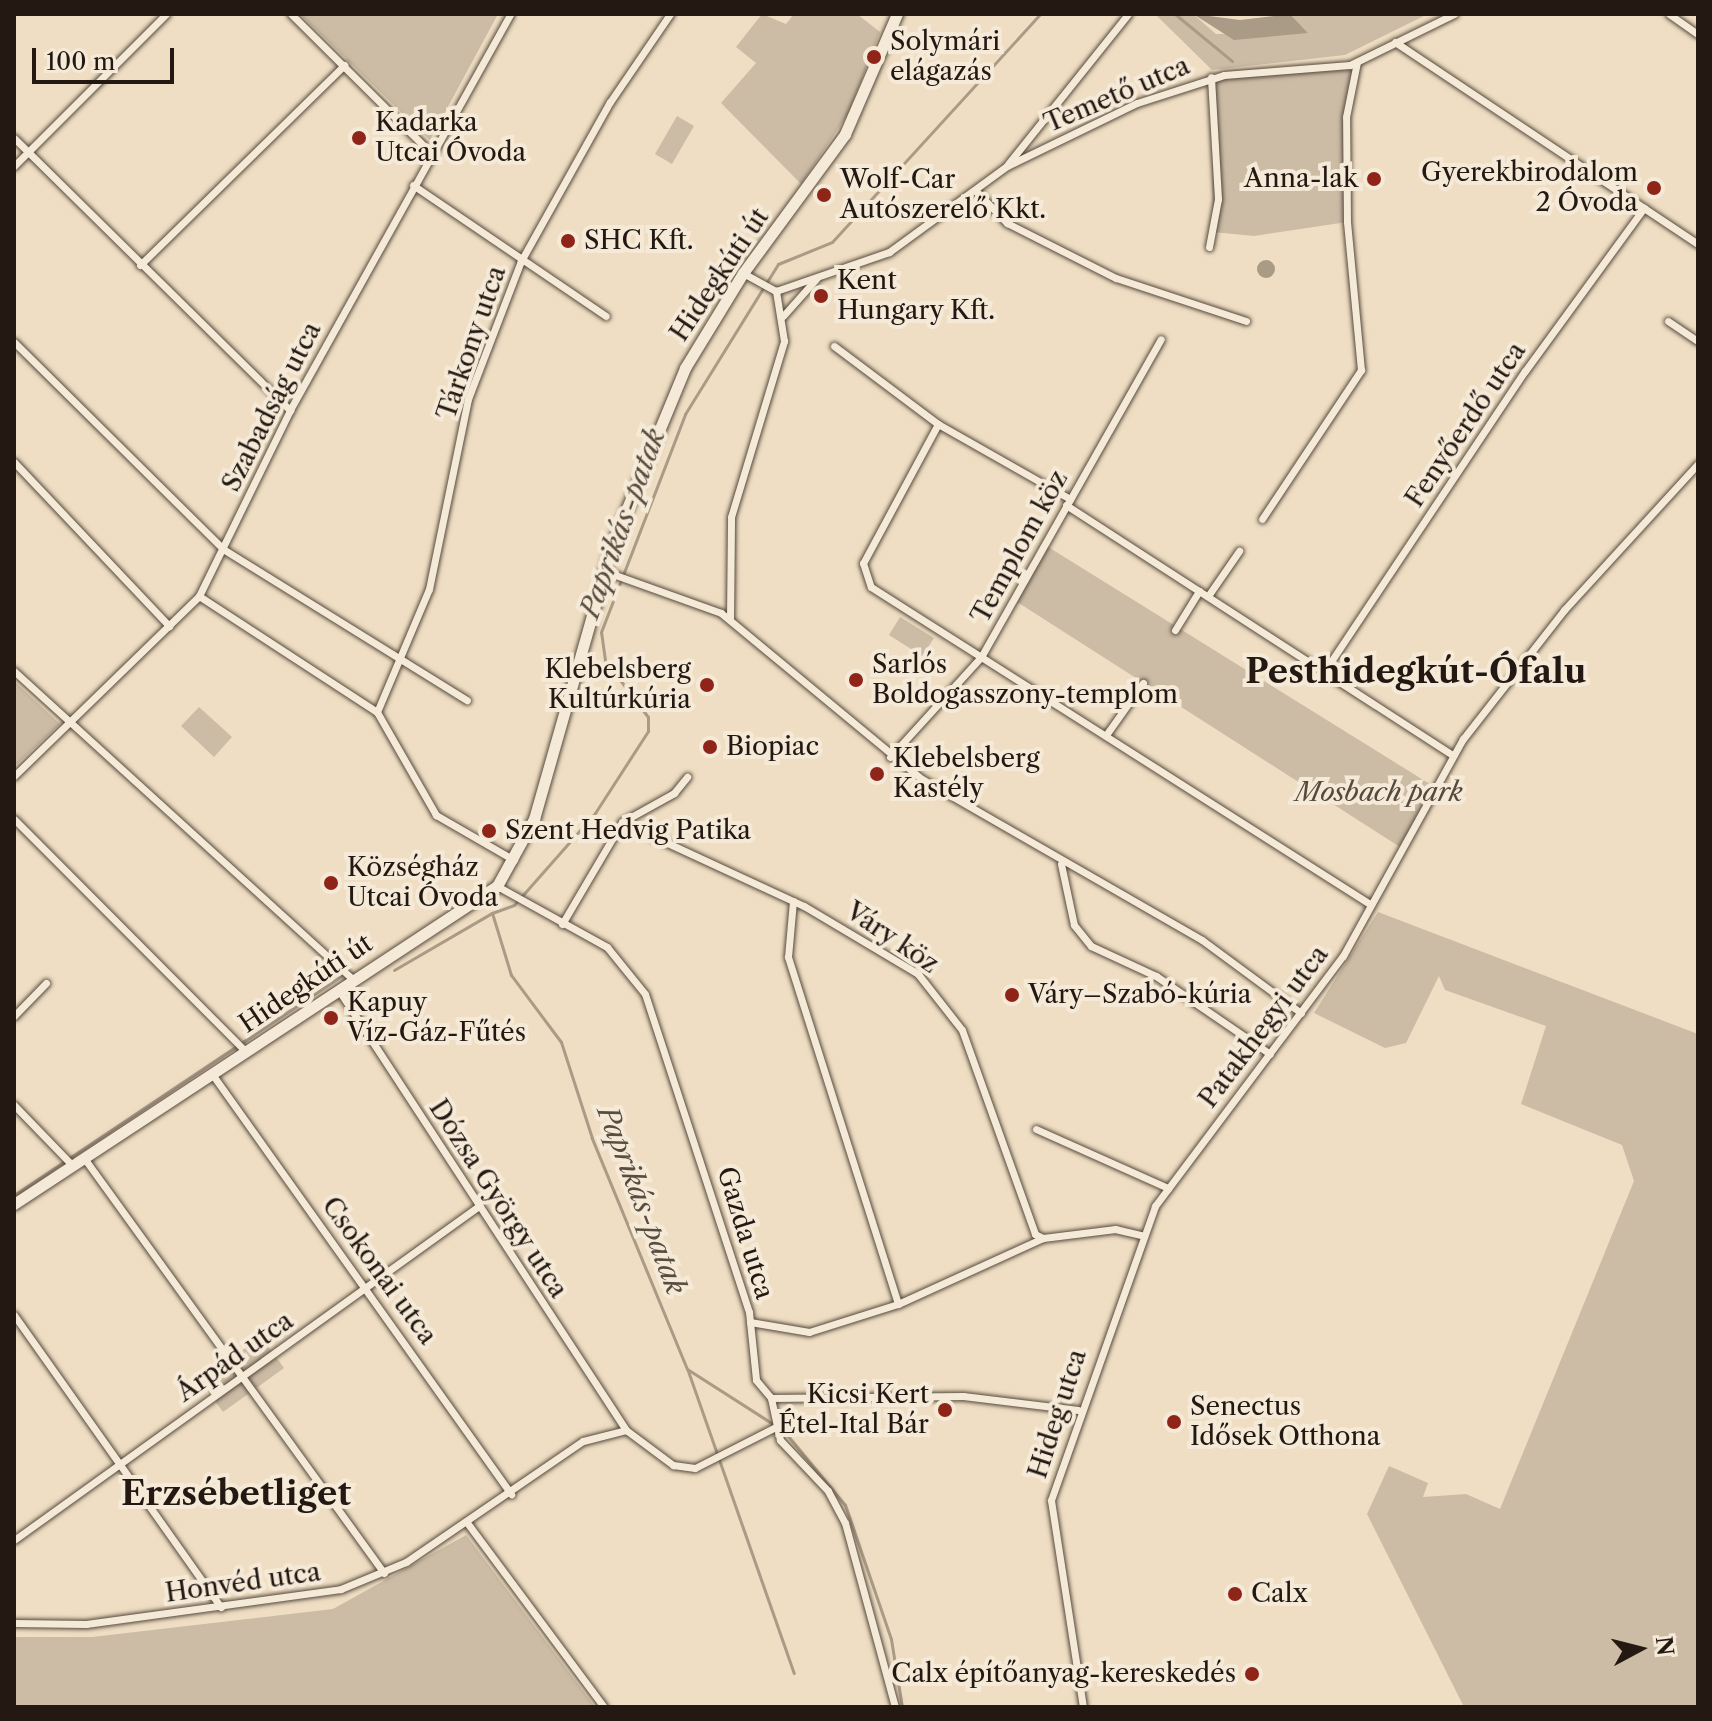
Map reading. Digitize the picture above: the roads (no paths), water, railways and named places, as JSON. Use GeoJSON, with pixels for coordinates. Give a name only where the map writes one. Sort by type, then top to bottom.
{"type":"FeatureCollection","features":[{"type":"Feature","properties":{"kind":"main road","name":"Hidegkúti út"},"geometry":{"type":"LineString","coordinates":[[14,1204],[70,1162],[84,1158],[212,1074],[242,1047],[497,886],[514,860],[548,779],[609,572],[685,368],[743,273],[840,143],[897,14]]}},
{"type":"Feature","properties":{"kind":"street"},"geometry":{"type":"LineString","coordinates":[[14,166],[166,14]]}},
{"type":"Feature","properties":{"kind":"street"},"geometry":{"type":"LineString","coordinates":[[291,14],[431,153]]}},
{"type":"Feature","properties":{"kind":"street","name":"Szabadság utca"},"geometry":{"type":"LineString","coordinates":[[14,776],[199,596],[290,410],[510,14]]}},
{"type":"Feature","properties":{"kind":"street","name":"Tárkony utca"},"geometry":{"type":"LineString","coordinates":[[377,712],[402,663],[429,589],[468,399],[521,261],[610,102],[670,14]]}},
{"type":"Feature","properties":{"kind":"street"},"geometry":{"type":"LineString","coordinates":[[1007,166],[1128,14]]}},
{"type":"Feature","properties":{"kind":"street","name":"Temető utca"},"geometry":{"type":"LineString","coordinates":[[773,290],[889,252],[1007,166],[1137,103],[1211,77],[1357,62],[1454,14]]}},
{"type":"Feature","properties":{"kind":"street"},"geometry":{"type":"LineString","coordinates":[[1669,14],[1698,34]]}},
{"type":"Feature","properties":{"kind":"street"},"geometry":{"type":"LineString","coordinates":[[1395,42],[1698,244]]}},
{"type":"Feature","properties":{"kind":"street"},"geometry":{"type":"LineString","coordinates":[[1262,519],[1361,370],[1347,222],[1347,107],[1357,62]]}},
{"type":"Feature","properties":{"kind":"street"},"geometry":{"type":"LineString","coordinates":[[140,265],[344,65]]}},
{"type":"Feature","properties":{"kind":"street"},"geometry":{"type":"LineString","coordinates":[[1209,247],[1218,199],[1211,77]]}},
{"type":"Feature","properties":{"kind":"street"},"geometry":{"type":"LineString","coordinates":[[14,138],[290,410]]}},
{"type":"Feature","properties":{"kind":"street"},"geometry":{"type":"LineString","coordinates":[[413,185],[606,316]]}},
{"type":"Feature","properties":{"kind":"street"},"geometry":{"type":"LineString","coordinates":[[976,191],[1007,223],[1116,278],[1246,321]]}},
{"type":"Feature","properties":{"kind":"street","name":"Fenyőerdő utca"},"geometry":{"type":"LineString","coordinates":[[1326,669],[1525,371],[1644,208]]}},
{"type":"Feature","properties":{"kind":"street"},"geometry":{"type":"LineString","coordinates":[[730,619],[731,517],[781,355],[783,316],[773,290],[743,273]]}},
{"type":"Feature","properties":{"kind":"street","name":"Temető utca"},"geometry":{"type":"LineString","coordinates":[[783,316],[818,277]]}},
{"type":"Feature","properties":{"kind":"street"},"geometry":{"type":"LineString","coordinates":[[1668,321],[1698,341]]}},
{"type":"Feature","properties":{"kind":"street","name":"Templom köz"},"geometry":{"type":"LineString","coordinates":[[890,757],[981,657],[1161,339]]}},
{"type":"Feature","properties":{"kind":"street"},"geometry":{"type":"LineString","coordinates":[[14,342],[223,549],[402,663],[467,700]]}},
{"type":"Feature","properties":{"kind":"street"},"geometry":{"type":"LineString","coordinates":[[834,346],[938,424],[1068,502],[1199,591],[1326,669],[1453,755]]}},
{"type":"Feature","properties":{"kind":"street"},"geometry":{"type":"LineString","coordinates":[[938,424],[862,571],[871,587],[1370,904]]}},
{"type":"Feature","properties":{"kind":"street"},"geometry":{"type":"LineString","coordinates":[[14,462],[169,626]]}},
{"type":"Feature","properties":{"kind":"street","name":"Patakhegyi utca"},"geometry":{"type":"LineString","coordinates":[[1142,1235],[1168,1188],[1301,1013],[1370,904],[1453,755],[1564,610],[1694,473],[1698,464]]}},
{"type":"Feature","properties":{"kind":"street"},"geometry":{"type":"LineString","coordinates":[[1208,596],[1239,551]]}},
{"type":"Feature","properties":{"kind":"street"},"geometry":{"type":"LineString","coordinates":[[609,572],[730,619],[890,757],[1061,864],[1220,951],[1301,1013]]}},
{"type":"Feature","properties":{"kind":"street"},"geometry":{"type":"LineString","coordinates":[[1175,630],[1199,591]]}},
{"type":"Feature","properties":{"kind":"street"},"geometry":{"type":"LineString","coordinates":[[199,596],[377,712],[436,815],[514,860]]}},
{"type":"Feature","properties":{"kind":"street"},"geometry":{"type":"LineString","coordinates":[[14,671],[353,979]]}},
{"type":"Feature","properties":{"kind":"street"},"geometry":{"type":"LineString","coordinates":[[1106,735],[1143,683]]}},
{"type":"Feature","properties":{"kind":"street"},"geometry":{"type":"LineString","coordinates":[[562,924],[622,822],[674,793],[687,777]]}},
{"type":"Feature","properties":{"kind":"street"},"geometry":{"type":"LineString","coordinates":[[14,819],[242,1047]]}},
{"type":"Feature","properties":{"kind":"street","name":"Váry köz"},"geometry":{"type":"LineString","coordinates":[[622,822],[793,901],[884,951],[947,1004],[1035,1234],[1043,1238]]}},
{"type":"Feature","properties":{"kind":"street"},"geometry":{"type":"LineString","coordinates":[[1061,864],[1074,925],[1091,946],[1156,976],[1270,1054]]}},
{"type":"Feature","properties":{"kind":"street","name":"Gazda utca"},"geometry":{"type":"LineString","coordinates":[[497,886],[522,905],[622,959],[645,994],[750,1322],[750,1361],[771,1398],[774,1428]]}},
{"type":"Feature","properties":{"kind":"street"},"geometry":{"type":"LineString","coordinates":[[793,901],[788,957],[898,1304]]}},
{"type":"Feature","properties":{"kind":"street"},"geometry":{"type":"LineString","coordinates":[[14,1016],[46,983]]}},
{"type":"Feature","properties":{"kind":"street","name":"Dózsa György utca"},"geometry":{"type":"LineString","coordinates":[[338,989],[626,1430]]}},
{"type":"Feature","properties":{"kind":"street","name":"Csokonai utca"},"geometry":{"type":"LineString","coordinates":[[212,1074],[511,1494]]}},
{"type":"Feature","properties":{"kind":"street"},"geometry":{"type":"LineString","coordinates":[[14,1105],[70,1162]]}},
{"type":"Feature","properties":{"kind":"street"},"geometry":{"type":"LineString","coordinates":[[1036,1129],[1168,1188]]}},
{"type":"Feature","properties":{"kind":"street"},"geometry":{"type":"LineString","coordinates":[[84,1158],[384,1573]]}},
{"type":"Feature","properties":{"kind":"street","name":"Árpád utca"},"geometry":{"type":"LineString","coordinates":[[14,1540],[479,1206]]}},
{"type":"Feature","properties":{"kind":"street"},"geometry":{"type":"LineString","coordinates":[[750,1322],[799,1333],[898,1304],[1043,1238],[1115,1229],[1142,1235]]}},
{"type":"Feature","properties":{"kind":"street","name":"Hideg utca"},"geometry":{"type":"LineString","coordinates":[[1083,1707],[1051,1514],[1078,1410],[1142,1235]]}},
{"type":"Feature","properties":{"kind":"street"},"geometry":{"type":"LineString","coordinates":[[14,1315],[221,1607]]}},
{"type":"Feature","properties":{"kind":"street"},"geometry":{"type":"LineString","coordinates":[[771,1398],[963,1396],[1078,1410]]}},
{"type":"Feature","properties":{"kind":"street"},"geometry":{"type":"LineString","coordinates":[[626,1430],[673,1465],[695,1468],[774,1428],[845,1523],[895,1707]]}},
{"type":"Feature","properties":{"kind":"street","name":"Honvéd utca"},"geometry":{"type":"LineString","coordinates":[[14,1623],[86,1624],[321,1595],[384,1573],[468,1524],[583,1441],[626,1430]]}},
{"type":"Feature","properties":{"kind":"street"},"geometry":{"type":"LineString","coordinates":[[468,1524],[604,1707]]}},
{"type":"Feature","properties":{"kind":"waterway","name":"Paprikás-patak"},"geometry":{"type":"LineString","coordinates":[[902,1707],[891,1639],[845,1505],[784,1431],[687,1369],[592,1138],[561,1042],[511,975],[492,913],[514,905],[595,813],[648,731],[648,717],[605,660],[601,632],[685,414],[778,264],[832,242],[1040,14]]}},
{"type":"Feature","properties":{"kind":"waterway"},"geometry":{"type":"LineString","coordinates":[[1175,14],[1232,61]]}},
{"type":"Feature","properties":{"kind":"waterway"},"geometry":{"type":"LineString","coordinates":[[394,970],[492,913]]}},
{"type":"Feature","properties":{"kind":"waterway"},"geometry":{"type":"LineString","coordinates":[[14,1195],[341,976]]}},
{"type":"Feature","properties":{"kind":"waterway"},"geometry":{"type":"LineString","coordinates":[[688,1371],[794,1673]]}},
{"type":"Feature","properties":{"kind":"place","name":"Solymári elágazás"},"geometry":{"type":"Point","coordinates":[874,57]}},
{"type":"Feature","properties":{"kind":"place","name":"Kadarka Utcai Óvoda"},"geometry":{"type":"Point","coordinates":[359,138]}},
{"type":"Feature","properties":{"kind":"place","name":"Anna-lak"},"geometry":{"type":"Point","coordinates":[1374,179]}},
{"type":"Feature","properties":{"kind":"place","name":"Gyerekbirodalom 2 Óvoda"},"geometry":{"type":"Point","coordinates":[1654,188]}},
{"type":"Feature","properties":{"kind":"place","name":"Wolf-Car Autószerelő Kkt."},"geometry":{"type":"Point","coordinates":[824,195]}},
{"type":"Feature","properties":{"kind":"place","name":"SHC Kft."},"geometry":{"type":"Point","coordinates":[568,241]}},
{"type":"Feature","properties":{"kind":"place","name":"Kent Hungary Kft."},"geometry":{"type":"Point","coordinates":[821,296]}},
{"type":"Feature","properties":{"kind":"place","name":"Sarlós Boldogasszony-templom"},"geometry":{"type":"Point","coordinates":[856,680]}},
{"type":"Feature","properties":{"kind":"place","name":"Klebelsberg Kultúrkúria"},"geometry":{"type":"Point","coordinates":[707,685]}},
{"type":"Feature","properties":{"kind":"place","name":"Biopiac"},"geometry":{"type":"Point","coordinates":[710,747]}},
{"type":"Feature","properties":{"kind":"place","name":"Klebelsberg Kastély"},"geometry":{"type":"Point","coordinates":[877,774]}},
{"type":"Feature","properties":{"kind":"place","name":"Szent Hedvig Patika"},"geometry":{"type":"Point","coordinates":[489,831]}},
{"type":"Feature","properties":{"kind":"place","name":"Községház Utcai Óvoda"},"geometry":{"type":"Point","coordinates":[331,883]}},
{"type":"Feature","properties":{"kind":"place","name":"Váry–Szabó-kúria"},"geometry":{"type":"Point","coordinates":[1012,995]}},
{"type":"Feature","properties":{"kind":"place","name":"Kapuy Víz-Gáz-Fűtés"},"geometry":{"type":"Point","coordinates":[331,1018]}},
{"type":"Feature","properties":{"kind":"place","name":"Kicsi Kert Étel-Ital Bár"},"geometry":{"type":"Point","coordinates":[945,1410]}},
{"type":"Feature","properties":{"kind":"place","name":"Senectus Idősek Otthona"},"geometry":{"type":"Point","coordinates":[1174,1422]}},
{"type":"Feature","properties":{"kind":"place","name":"Calx"},"geometry":{"type":"Point","coordinates":[1235,1594]}},
{"type":"Feature","properties":{"kind":"place","name":"Calx építőanyag-kereskedés"},"geometry":{"type":"Point","coordinates":[1252,1674]}},
{"type":"Feature","properties":{"kind":"district","name":"Pesthidegkút-Ófalu"},"geometry":{"type":"Point","coordinates":[1416,672]}},
{"type":"Feature","properties":{"kind":"district","name":"Erzsébetliget"},"geometry":{"type":"Point","coordinates":[236,1494]}},
{"type":"Feature","properties":{"kind":"park label","name":"Mosbach park"},"geometry":{"type":"Point","coordinates":[1379,793]}}]}
